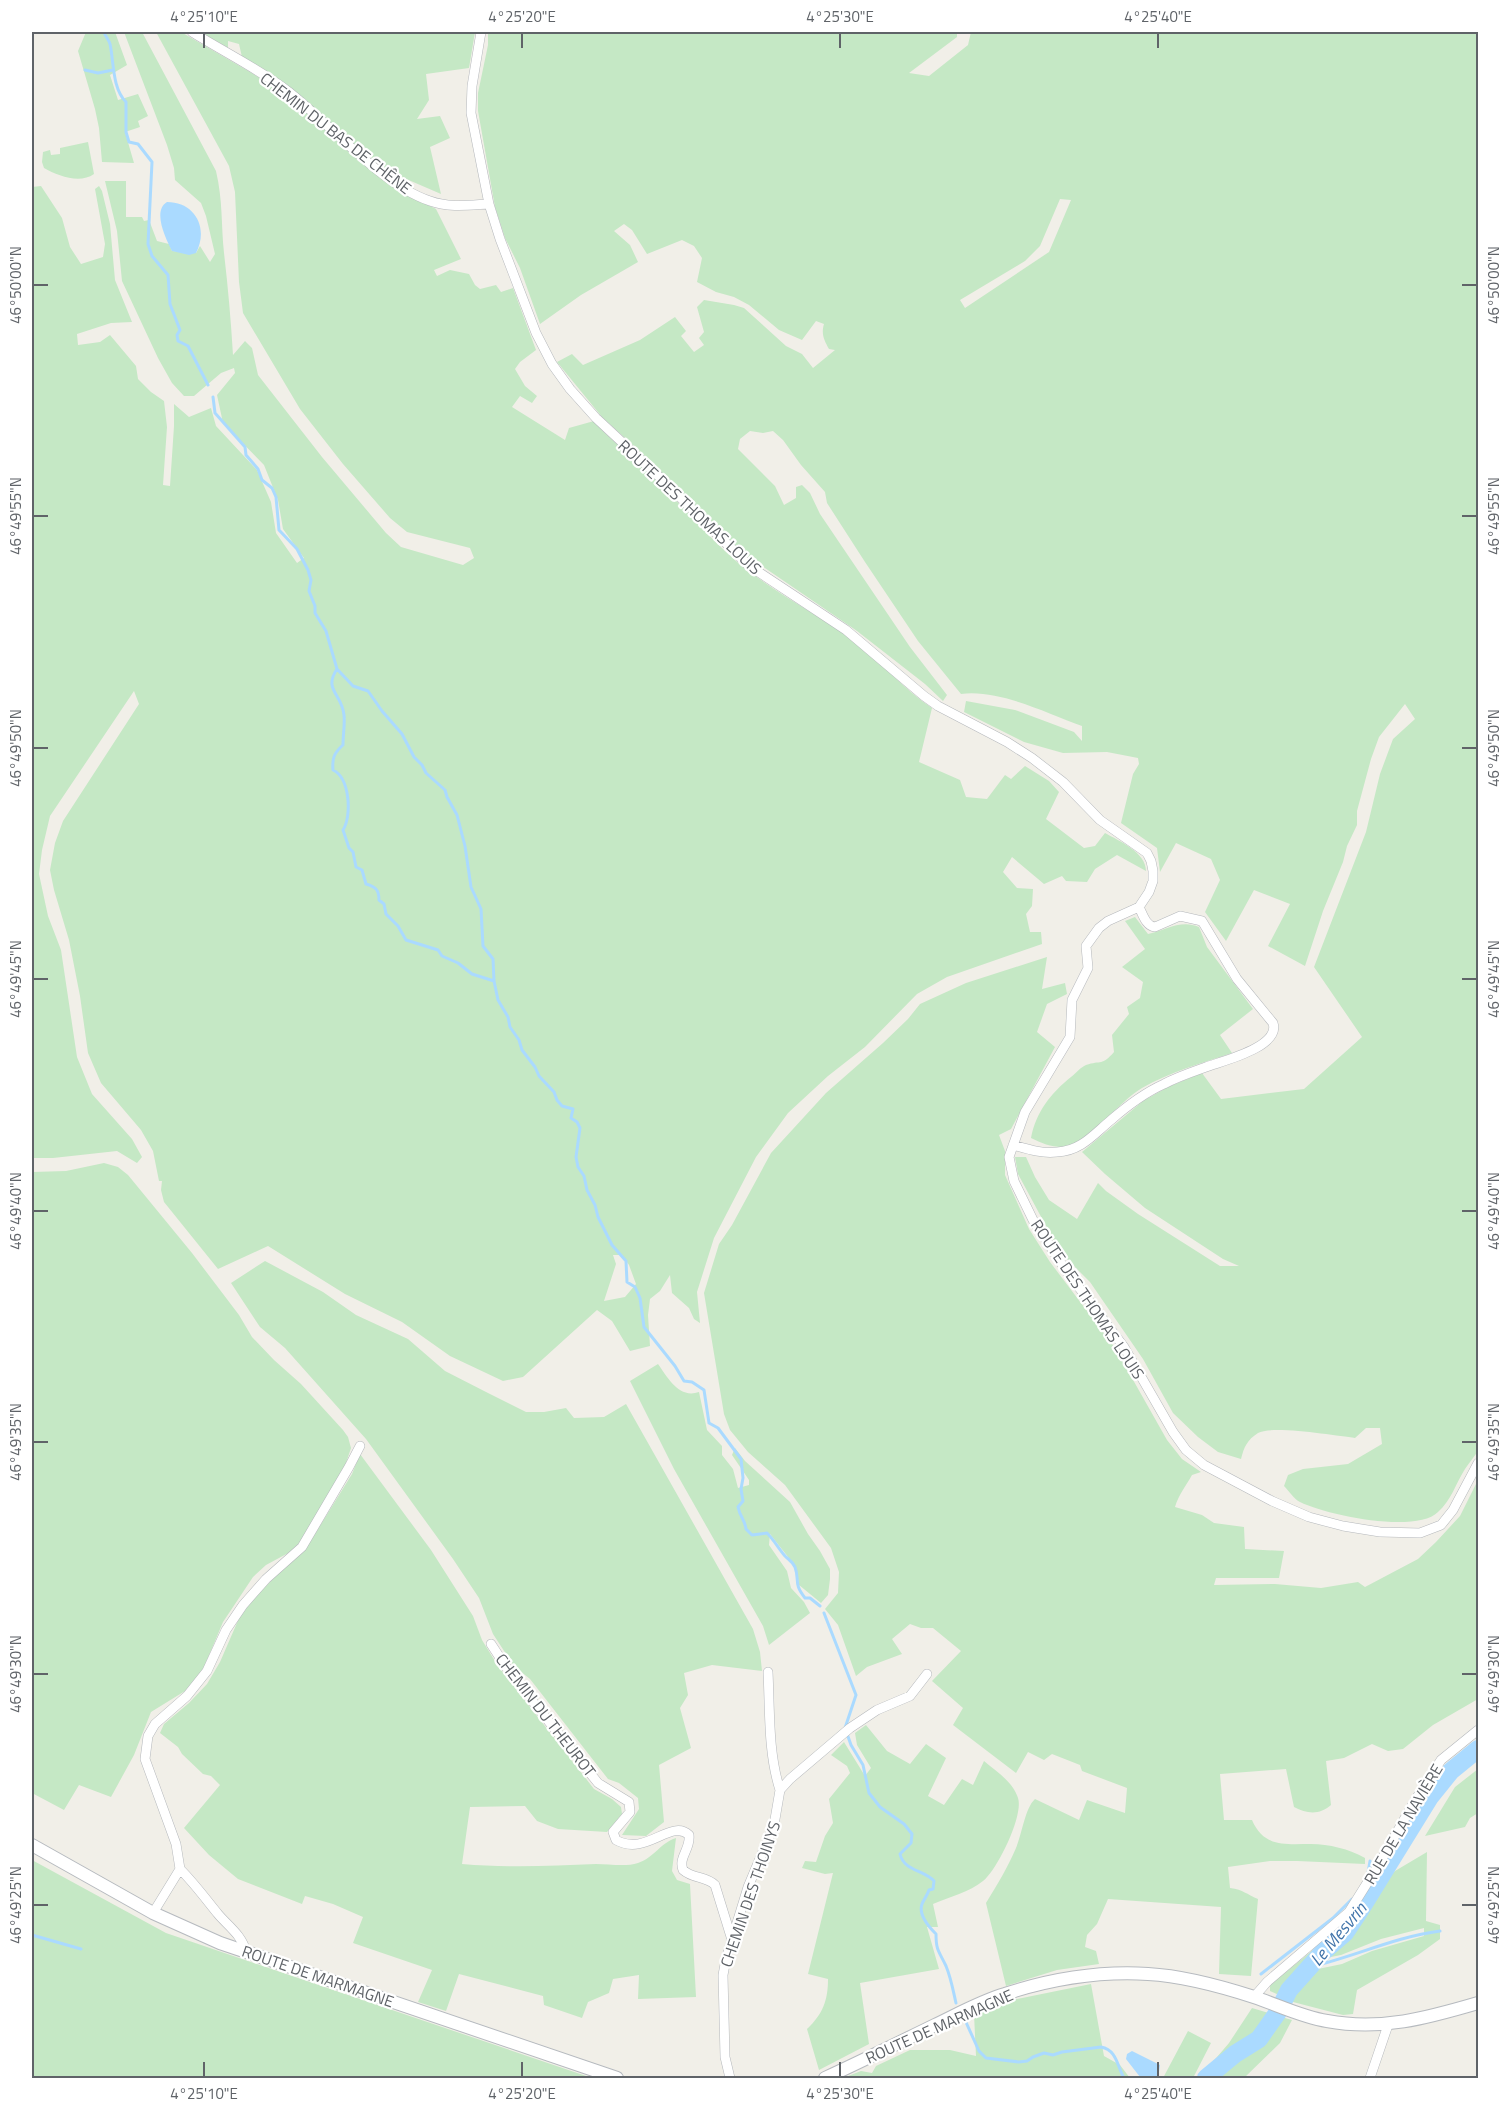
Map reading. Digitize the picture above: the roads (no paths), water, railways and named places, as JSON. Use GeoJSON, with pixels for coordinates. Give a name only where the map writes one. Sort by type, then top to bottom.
{"type":"FeatureCollection","features":[{"type":"Feature","properties":{"kind":"main road","name":"ROUTE DE MARMAGNE"},"geometry":{"type":"LineString","coordinates":[[32,1845],[153,1913],[187,1929],[246,1952],[617,2079]]}},
{"type":"Feature","properties":{"kind":"main road","name":"ROUTE DE MARMAGNE"},"geometry":{"type":"LineString","coordinates":[[825,2079],[974,2006],[1004,1994],[1048,1982],[1101,1974],[1148,1974],[1208,1984],[1327,2021],[1360,2025],[1388,2025],[1413,2021],[1479,2003]]}},
{"type":"Feature","properties":{"kind":"street","name":"CHEMIN DU BAS DE CHÊNE"},"geometry":{"type":"LineString","coordinates":[[192,32],[289,92],[355,150],[413,194],[431,202],[449,205],[489,204]]}},
{"type":"Feature","properties":{"kind":"street","name":"ROUTE DES THOMAS LOUIS"},"geometry":{"type":"LineString","coordinates":[[481,32],[472,86],[471,113],[489,204],[536,333],[552,364],[574,394],[748,565],[846,630],[938,706],[1007,742],[1032,758],[1063,782],[1100,820],[1146,853],[1151,861],[1153,881],[1139,907],[1107,921],[1086,946],[1088,968],[1072,1000],[1070,1037],[1025,1112],[1009,1157],[1014,1181],[1033,1220],[1065,1269],[1124,1347],[1173,1432],[1186,1450],[1204,1465],[1272,1501],[1309,1517],[1342,1526],[1380,1532],[1420,1533],[1441,1525],[1453,1510],[1479,1463]]}},
{"type":"Feature","properties":{"kind":"street"},"geometry":{"type":"LineString","coordinates":[[1012,1144],[1046,1152],[1075,1148],[1086,1142],[1144,1094],[1183,1075],[1239,1057],[1266,1041],[1273,1034],[1275,1029],[1273,1023],[1237,979],[1202,921],[1180,916],[1155,927],[1148,924],[1139,907]]}},
{"type":"Feature","properties":{"kind":"street"},"geometry":{"type":"LineString","coordinates":[[246,1952],[241,1939],[180,1869],[176,1844],[145,1759],[148,1736],[155,1724],[187,1696],[207,1671],[226,1630],[243,1605],[266,1579],[302,1547],[360,1446]]}},
{"type":"Feature","properties":{"kind":"street","name":"CHEMIN DU THEUROT"},"geometry":{"type":"LineString","coordinates":[[491,1644],[510,1672],[598,1783],[629,1802],[630,1812],[614,1832],[616,1840],[631,1845],[652,1841],[673,1830],[685,1831],[689,1835],[689,1844],[681,1859],[683,1870],[688,1875],[710,1880],[715,1885],[732,1940]]}},
{"type":"Feature","properties":{"kind":"street"},"geometry":{"type":"LineString","coordinates":[[768,1671],[772,1751],[780,1791]]}},
{"type":"Feature","properties":{"kind":"street"},"geometry":{"type":"LineString","coordinates":[[780,1791],[790,1779],[847,1731],[877,1710],[910,1696],[927,1674]]}},
{"type":"Feature","properties":{"kind":"street","name":"RUE DE LA NAVIÈRE"},"geometry":{"type":"LineString","coordinates":[[1254,1997],[1267,1982],[1349,1912],[1441,1761],[1479,1730]]}},
{"type":"Feature","properties":{"kind":"street","name":"CHEMIN DES THOINYS"},"geometry":{"type":"LineString","coordinates":[[730,2079],[725,2057],[723,1982],[726,1959],[748,1887],[774,1825],[780,1791]]}},
{"type":"Feature","properties":{"kind":"street"},"geometry":{"type":"LineString","coordinates":[[153,1913],[180,1869]]}},
{"type":"Feature","properties":{"kind":"street"},"geometry":{"type":"LineString","coordinates":[[1370,2079],[1388,2025]]}},
{"type":"Feature","properties":{"kind":"water"},"geometry":{"type":"Polygon","coordinates":[[[167,202],[185,206],[197,218],[201,234],[196,253],[189,255],[172,251],[160,218],[163,206],[167,202]]]}},
{"type":"Feature","properties":{"kind":"water"},"geometry":{"type":"Polygon","coordinates":[[[1132,2051],[1160,2065],[1158,2078],[1140,2077],[1126,2059],[1127,2054],[1132,2051]]]}},
{"type":"Feature","properties":{"kind":"waterway"},"geometry":{"type":"LineString","coordinates":[[104,32],[110,44],[118,90],[126,102],[126,132],[129,142],[138,144],[152,162],[148,244],[152,256],[168,275],[170,304],[180,330],[177,335],[178,341],[188,346],[208,385]]}},
{"type":"Feature","properties":{"kind":"waterway"},"geometry":{"type":"LineString","coordinates":[[85,70],[98,73],[113,70]]}},
{"type":"Feature","properties":{"kind":"waterway"},"geometry":{"type":"LineString","coordinates":[[213,397],[215,413],[245,447],[246,455],[258,469],[262,480],[272,488],[276,497],[279,530],[297,549],[308,570],[311,580],[309,591],[315,606],[315,613],[326,631],[337,669],[353,686],[368,691],[402,734],[414,757],[426,773],[445,790],[457,815],[465,846],[471,887],[481,909],[483,946],[493,959],[498,1000],[522,1050],[539,1076],[554,1092],[562,1106],[573,1109],[571,1118],[580,1128],[576,1157],[578,1167],[584,1176],[587,1190],[612,1245],[626,1261],[627,1282],[635,1287],[640,1298],[644,1327],[684,1381],[692,1382],[704,1390],[709,1423],[718,1428],[741,1459],[743,1501],[738,1507],[746,1529],[752,1535],[767,1533],[794,1565],[801,1593],[805,1598],[810,1598],[820,1606]]}},
{"type":"Feature","properties":{"kind":"waterway"},"geometry":{"type":"LineString","coordinates":[[337,669],[332,682],[343,708],[344,726],[343,745],[334,756],[333,770],[339,774],[346,789],[348,816],[343,830],[349,848],[353,852],[356,867],[362,870],[366,884],[376,889],[379,900],[384,904],[386,914],[398,926],[406,940],[438,950],[442,956],[458,963],[472,974],[494,981]]}},
{"type":"Feature","properties":{"kind":"waterway"},"geometry":{"type":"LineString","coordinates":[[824,1613],[856,1695],[845,1728],[851,1745],[863,1765],[869,1793],[880,1807],[904,1824],[912,1834],[911,1843],[900,1854],[902,1860],[934,1881],[933,1889],[929,1890],[921,1908],[925,1920],[936,1934],[937,1948],[948,1971],[956,2003]]}},
{"type":"Feature","properties":{"kind":"waterway","name":"Le Mesvrin"},"geometry":{"type":"LineString","coordinates":[[1206,2078],[1235,2054],[1259,2039],[1278,2012],[1289,1990],[1323,1952],[1345,1933],[1430,1797],[1451,1771],[1478,1749]]}},
{"type":"Feature","properties":{"kind":"waterway"},"geometry":{"type":"LineString","coordinates":[[1368,1873],[1370,1861]]}},
{"type":"Feature","properties":{"kind":"waterway"},"geometry":{"type":"LineString","coordinates":[[1261,1974],[1333,1918],[1352,1899]]}},
{"type":"Feature","properties":{"kind":"waterway"},"geometry":{"type":"LineString","coordinates":[[1310,1967],[1390,1942],[1440,1931]]}},
{"type":"Feature","properties":{"kind":"waterway"},"geometry":{"type":"LineString","coordinates":[[32,1935],[81,1949]]}},
{"type":"Feature","properties":{"kind":"waterway"},"geometry":{"type":"LineString","coordinates":[[965,2020],[979,2051],[986,2058],[1019,2062],[1044,2053],[1053,2055],[1101,2047],[1110,2051],[1116,2059],[1124,2078]]}}]}
